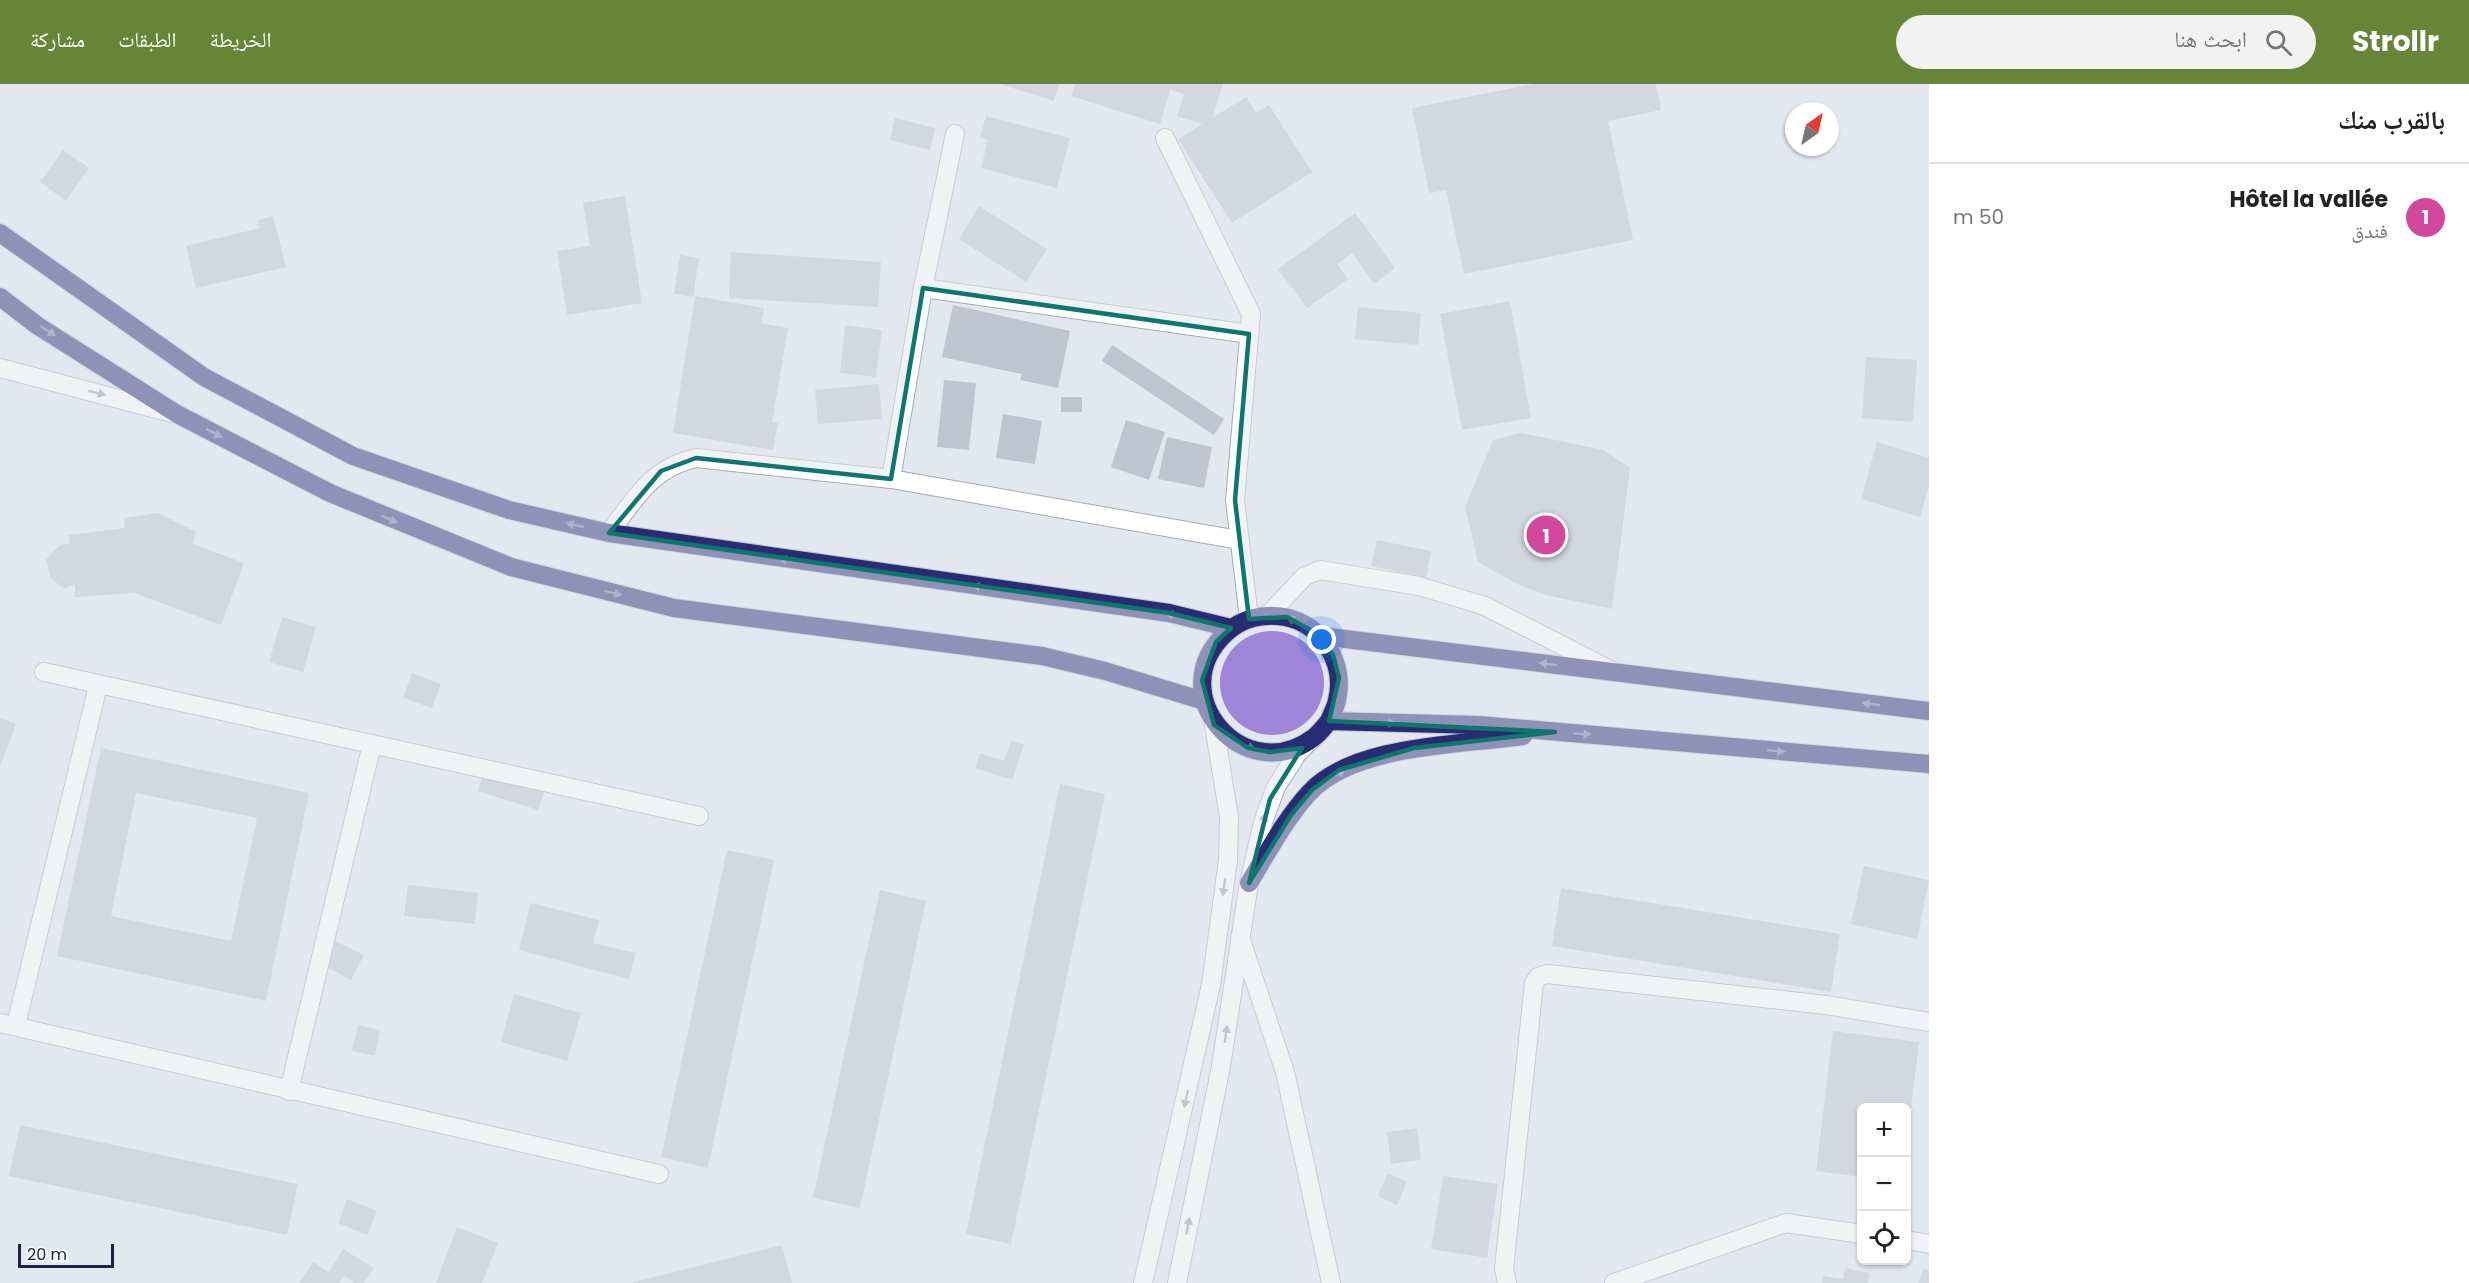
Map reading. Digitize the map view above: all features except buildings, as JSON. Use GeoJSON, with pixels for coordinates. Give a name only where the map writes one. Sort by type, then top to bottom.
{"type":"FeatureCollection","features":[{"type":"Feature","properties":{"kind":"highway"},"geometry":{"type":"LineString","coordinates":[[0,232],[204,377],[353,456],[509,510],[609,533],[1169,613],[1231,628]]}},
{"type":"Feature","properties":{"kind":"highway"},"geometry":{"type":"LineString","coordinates":[[0,297],[38,326],[177,414],[330,493],[511,567],[674,609],[1042,656],[1105,671],[1204,701]]}},
{"type":"Feature","properties":{"kind":"highway"},"geometry":{"type":"LineString","coordinates":[[1268,615],[1287,617],[1321,636],[1334,655],[1339,678],[1337,700],[1329,722],[1313,738],[1293,749],[1270,752],[1248,748],[1228,737],[1214,725],[1204,701],[1202,680],[1206,660],[1216,642],[1231,628],[1249,619],[1268,615]]}},
{"type":"Feature","properties":{"kind":"highway"},"geometry":{"type":"LineString","coordinates":[[1321,636],[1929,711]]}},
{"type":"Feature","properties":{"kind":"highway"},"geometry":{"type":"LineString","coordinates":[[1329,722],[1479,725],[1929,764]]}},
{"type":"Feature","properties":{"kind":"highway"},"geometry":{"type":"LineString","coordinates":[[1249,883],[1291,815],[1312,790],[1339,770],[1414,748],[1555,732]]}},
{"type":"Feature","properties":{"kind":"street"},"geometry":{"type":"LineString","coordinates":[[891,479],[923,288],[955,134]]}},
{"type":"Feature","properties":{"kind":"street"},"geometry":{"type":"LineString","coordinates":[[1165,138],[1251,314],[1235,500],[1249,619]]}},
{"type":"Feature","properties":{"kind":"street"},"geometry":{"type":"LineString","coordinates":[[923,288],[1249,333]]}},
{"type":"Feature","properties":{"kind":"street"},"geometry":{"type":"LineString","coordinates":[[0,368],[177,414]]}},
{"type":"Feature","properties":{"kind":"street"},"geometry":{"type":"LineString","coordinates":[[609,533],[661,471],[674,463],[696,458],[891,479],[1239,540]]}},
{"type":"Feature","properties":{"kind":"street"},"geometry":{"type":"LineString","coordinates":[[1268,615],[1305,576],[1320,570],[1419,586],[1485,606],[1613,672]]}},
{"type":"Feature","properties":{"kind":"street"},"geometry":{"type":"LineString","coordinates":[[44,672],[98,686],[699,816]]}},
{"type":"Feature","properties":{"kind":"street"},"geometry":{"type":"LineString","coordinates":[[98,686],[8,1024],[290,1091],[658,1174]]}},
{"type":"Feature","properties":{"kind":"street"},"geometry":{"type":"LineString","coordinates":[[1143,1283],[1211,985],[1228,860],[1229,817],[1214,725]]}},
{"type":"Feature","properties":{"kind":"street"},"geometry":{"type":"LineString","coordinates":[[1177,1283],[1221,1066],[1249,883],[1270,799],[1297,754],[1313,738]]}},
{"type":"Feature","properties":{"kind":"street"},"geometry":{"type":"LineString","coordinates":[[290,1091],[372,744]]}},
{"type":"Feature","properties":{"kind":"street"},"geometry":{"type":"LineString","coordinates":[[1240,937],[1285,1072],[1331,1283]]}},
{"type":"Feature","properties":{"kind":"street"},"geometry":{"type":"LineString","coordinates":[[1506,1283],[1504,1269],[1534,983],[1538,977],[1547,974],[1814,1004],[1929,1022]]}},
{"type":"Feature","properties":{"kind":"street"},"geometry":{"type":"LineString","coordinates":[[1614,1283],[1786,1223],[1857,1233]]}},
{"type":"Feature","properties":{"kind":"street"},"geometry":{"type":"LineString","coordinates":[[1911,1241],[1929,1244]]}},
{"type":"Feature","properties":{"kind":"highlighted area"},"geometry":{"type":"Polygon","coordinates":[[[923,288],[1249,334],[1235,500],[1249,619],[1287,617],[1321,636],[1333,655],[1339,678],[1329,721],[1555,732],[1414,748],[1339,770],[1312,790],[1291,815],[1249,883],[1270,799],[1302,748],[1270,752],[1248,748],[1214,725],[1202,680],[1216,642],[1231,628],[1169,613],[609,533],[661,471],[696,458],[891,479],[923,288]]]}},
{"type":"Feature","properties":{"kind":"shaded area"},"geometry":{"type":"Polygon","coordinates":[[[1272,631],[1292,635],[1309,646],[1320,663],[1324,683],[1320,703],[1309,720],[1292,731],[1272,735],[1252,731],[1235,720],[1224,703],[1220,683],[1224,663],[1235,646],[1252,635],[1272,631]]]}},
{"type":"Feature","properties":{"kind":"place","name":"Hôtel la vallée"},"geometry":{"type":"Point","coordinates":[1546,535]}}]}
